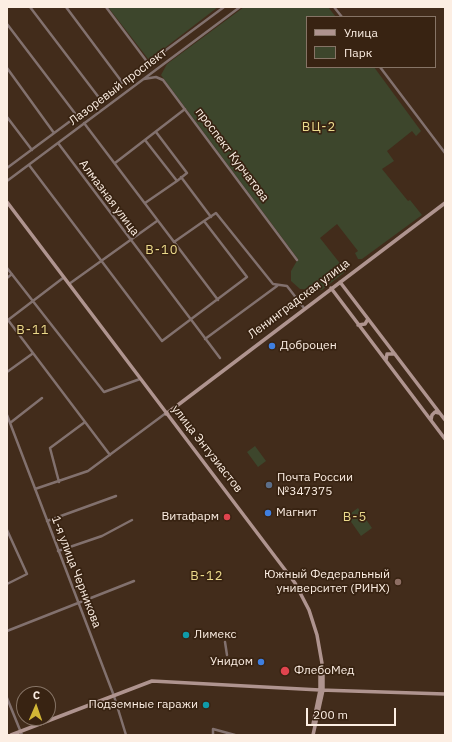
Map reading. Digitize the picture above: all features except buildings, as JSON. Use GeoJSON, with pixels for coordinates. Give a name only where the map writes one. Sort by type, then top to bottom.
{"type":"FeatureCollection","features":[{"type":"Feature","properties":{"kind":"street"},"geometry":{"type":"LineString","coordinates":[[30,7],[100,99]]}},
{"type":"Feature","properties":{"kind":"street"},"geometry":{"type":"LineString","coordinates":[[66,7],[122,82]]}},
{"type":"Feature","properties":{"kind":"street"},"geometry":{"type":"LineString","coordinates":[[106,7],[148,63]]}},
{"type":"Feature","properties":{"kind":"street","name":"Лазоревый проспект"},"geometry":{"type":"LineString","coordinates":[[7,168],[224,7]]}},
{"type":"Feature","properties":{"kind":"street","name":"Лазоревый проспект"},"geometry":{"type":"LineString","coordinates":[[7,181],[240,7]]}},
{"type":"Feature","properties":{"kind":"street"},"geometry":{"type":"LineString","coordinates":[[334,7],[341,16]]}},
{"type":"Feature","properties":{"kind":"street"},"geometry":{"type":"LineString","coordinates":[[7,24],[77,116]]}},
{"type":"Feature","properties":{"kind":"street"},"geometry":{"type":"LineString","coordinates":[[7,68],[54,133]]}},
{"type":"Feature","properties":{"kind":"street"},"geometry":{"type":"LineString","coordinates":[[381,68],[445,153]]}},
{"type":"Feature","properties":{"kind":"street","name":"проспект Курчатова"},"geometry":{"type":"LineString","coordinates":[[142,80],[153,77],[161,78],[186,109],[297,260]]}},
{"type":"Feature","properties":{"kind":"street"},"geometry":{"type":"LineString","coordinates":[[115,163],[186,109]]}},
{"type":"Feature","properties":{"kind":"street"},"geometry":{"type":"LineString","coordinates":[[7,117],[32,150]]}},
{"type":"Feature","properties":{"kind":"street"},"geometry":{"type":"LineString","coordinates":[[84,123],[218,300]]}},
{"type":"Feature","properties":{"kind":"street"},"geometry":{"type":"LineString","coordinates":[[145,203],[187,173],[156,132]]}},
{"type":"Feature","properties":{"kind":"street"},"geometry":{"type":"LineString","coordinates":[[146,140],[177,181]]}},
{"type":"Feature","properties":{"kind":"street","name":"Алмазная улица"},"geometry":{"type":"LineString","coordinates":[[58,143],[130,241],[220,358]]}},
{"type":"Feature","properties":{"kind":"street"},"geometry":{"type":"LineString","coordinates":[[29,165],[162,341],[247,278],[204,221]]}},
{"type":"Feature","properties":{"kind":"street"},"geometry":{"type":"LineString","coordinates":[[182,177],[211,217]]}},
{"type":"Feature","properties":{"kind":"street","name":"улица Энтузиастов"},"geometry":{"type":"LineString","coordinates":[[7,202],[140,380],[202,457],[296,583],[309,610],[317,635],[323,669],[322,689],[311,735]]}},
{"type":"Feature","properties":{"kind":"street","name":"Ленинградская улица"},"geometry":{"type":"LineString","coordinates":[[35,489],[88,471],[166,414],[445,202]]}},
{"type":"Feature","properties":{"kind":"street"},"geometry":{"type":"LineString","coordinates":[[174,242],[216,213],[273,284],[277,286],[287,286],[304,308]]}},
{"type":"Feature","properties":{"kind":"street"},"geometry":{"type":"LineString","coordinates":[[68,284],[158,220]]}},
{"type":"Feature","properties":{"kind":"street"},"geometry":{"type":"LineString","coordinates":[[7,268],[104,392],[140,380]]}},
{"type":"Feature","properties":{"kind":"street"},"geometry":{"type":"LineString","coordinates":[[7,278],[12,274]]}},
{"type":"Feature","properties":{"kind":"street"},"geometry":{"type":"LineString","coordinates":[[63,278],[8,320],[32,354],[110,455]]}},
{"type":"Feature","properties":{"kind":"street"},"geometry":{"type":"LineString","coordinates":[[340,282],[445,420]]}},
{"type":"Feature","properties":{"kind":"street"},"geometry":{"type":"LineString","coordinates":[[205,338],[277,286]]}},
{"type":"Feature","properties":{"kind":"street"},"geometry":{"type":"LineString","coordinates":[[166,414],[332,288],[358,325],[445,439]]}},
{"type":"Feature","properties":{"kind":"street"},"geometry":{"type":"LineString","coordinates":[[358,325],[365,324],[368,319]]}},
{"type":"Feature","properties":{"kind":"street"},"geometry":{"type":"LineString","coordinates":[[7,372],[32,354]]}},
{"type":"Feature","properties":{"kind":"street"},"geometry":{"type":"LineString","coordinates":[[386,360],[387,354],[395,354]]}},
{"type":"Feature","properties":{"kind":"street"},"geometry":{"type":"LineString","coordinates":[[10,423],[42,398]]}},
{"type":"Feature","properties":{"kind":"street"},"geometry":{"type":"LineString","coordinates":[[431,420],[432,415],[435,412],[439,413]]}},
{"type":"Feature","properties":{"kind":"street","name":"1-я улица Черникова"},"geometry":{"type":"LineString","coordinates":[[7,415],[77,603],[114,696],[126,735]]}},
{"type":"Feature","properties":{"kind":"street"},"geometry":{"type":"LineString","coordinates":[[59,482],[50,448],[85,422]]}},
{"type":"Feature","properties":{"kind":"street"},"geometry":{"type":"LineString","coordinates":[[7,432],[12,430]]}},
{"type":"Feature","properties":{"kind":"street"},"geometry":{"type":"LineString","coordinates":[[440,431],[445,430]]}},
{"type":"Feature","properties":{"kind":"street"},"geometry":{"type":"LineString","coordinates":[[47,521],[116,496]]}},
{"type":"Feature","properties":{"kind":"street"},"geometry":{"type":"LineString","coordinates":[[58,550],[102,536],[132,520]]}},
{"type":"Feature","properties":{"kind":"street"},"geometry":{"type":"LineString","coordinates":[[7,530],[27,574],[7,584]]}},
{"type":"Feature","properties":{"kind":"street"},"geometry":{"type":"LineString","coordinates":[[7,631],[134,581]]}},
{"type":"Feature","properties":{"kind":"street"},"geometry":{"type":"LineString","coordinates":[[225,642],[227,655]]}},
{"type":"Feature","properties":{"kind":"street"},"geometry":{"type":"LineString","coordinates":[[11,735],[21,733],[152,681],[445,694]]}},
{"type":"Feature","properties":{"kind":"street"},"geometry":{"type":"LineString","coordinates":[[7,698],[21,733]]}},
{"type":"Feature","properties":{"kind":"street"},"geometry":{"type":"LineString","coordinates":[[213,735],[213,729],[235,735]]}},
{"type":"Feature","properties":{"kind":"green space"},"geometry":{"type":"Polygon","coordinates":[[[108,7],[218,7],[149,60],[108,7]]]}},
{"type":"Feature","properties":{"kind":"green space"},"geometry":{"type":"Polygon","coordinates":[[[244,7],[328,7],[335,16],[306,16],[306,68],[375,68],[421,131],[416,136],[412,131],[387,151],[394,161],[382,169],[408,201],[410,200],[422,215],[362,259],[358,259],[355,253],[358,251],[337,224],[320,238],[346,271],[322,290],[300,289],[291,281],[291,271],[298,259],[161,75],[167,64],[244,7]]]}},
{"type":"Feature","properties":{"kind":"green space"},"geometry":{"type":"Polygon","coordinates":[[[255,446],[266,461],[258,467],[247,452],[255,446]]]}},
{"type":"Feature","properties":{"kind":"green space"},"geometry":{"type":"Polygon","coordinates":[[[358,508],[372,528],[361,536],[347,516],[358,508]]]}},
{"type":"Feature","properties":{"kind":"place","name":"Доброцен"},"geometry":{"type":"Point","coordinates":[272,346]}},
{"type":"Feature","properties":{"kind":"place","name":"Почта России №347375"},"geometry":{"type":"Point","coordinates":[269,485]}},
{"type":"Feature","properties":{"kind":"place","name":"Магнит"},"geometry":{"type":"Point","coordinates":[268,513]}},
{"type":"Feature","properties":{"kind":"place","name":"Витафарм"},"geometry":{"type":"Point","coordinates":[227,517]}},
{"type":"Feature","properties":{"kind":"place","name":"Южный Федеральный университет (РИНХ)"},"geometry":{"type":"Point","coordinates":[398,582]}},
{"type":"Feature","properties":{"kind":"place","name":"Лимекс"},"geometry":{"type":"Point","coordinates":[186,635]}},
{"type":"Feature","properties":{"kind":"place","name":"Унидом"},"geometry":{"type":"Point","coordinates":[261,662]}},
{"type":"Feature","properties":{"kind":"place","name":"ФлебоМед"},"geometry":{"type":"Point","coordinates":[285,671]}},
{"type":"Feature","properties":{"kind":"place","name":"Подземные гаражи"},"geometry":{"type":"Point","coordinates":[206,705]}},
{"type":"Feature","properties":{"kind":"district","name":"ВЦ-2"},"geometry":{"type":"Point","coordinates":[319,127]}},
{"type":"Feature","properties":{"kind":"district","name":"В-10"},"geometry":{"type":"Point","coordinates":[162,250]}},
{"type":"Feature","properties":{"kind":"district","name":"В-11"},"geometry":{"type":"Point","coordinates":[33,330]}},
{"type":"Feature","properties":{"kind":"district","name":"В-5"},"geometry":{"type":"Point","coordinates":[355,517]}},
{"type":"Feature","properties":{"kind":"district","name":"В-12"},"geometry":{"type":"Point","coordinates":[207,576]}}]}
